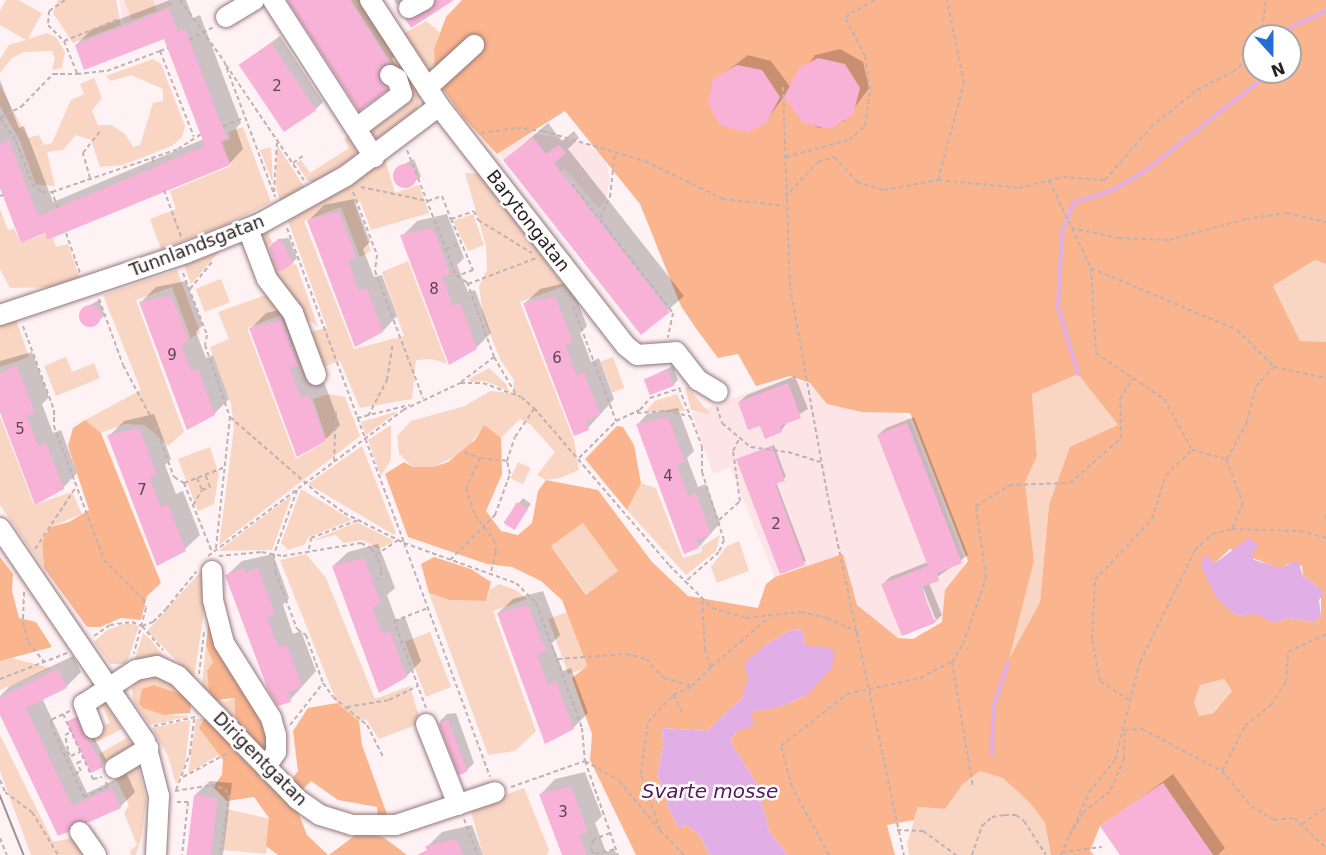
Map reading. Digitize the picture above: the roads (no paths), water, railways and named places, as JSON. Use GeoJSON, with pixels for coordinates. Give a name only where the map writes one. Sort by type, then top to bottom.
{"type":"FeatureCollection","features":[{"type":"Feature","properties":{"kind":"street"},"geometry":{"type":"LineString","coordinates":[[226,17],[254,0]]}},
{"type":"Feature","properties":{"kind":"street"},"geometry":{"type":"LineString","coordinates":[[273,0],[358,127],[374,156]]}},
{"type":"Feature","properties":{"kind":"street","name":"Barytongatan"},"geometry":{"type":"LineString","coordinates":[[370,0],[440,106],[626,346],[637,356],[676,352],[698,380],[718,392]]}},
{"type":"Feature","properties":{"kind":"street"},"geometry":{"type":"LineString","coordinates":[[427,88],[474,45]]}},
{"type":"Feature","properties":{"kind":"street"},"geometry":{"type":"LineString","coordinates":[[358,127],[402,94],[397,79],[390,75]]}},
{"type":"Feature","properties":{"kind":"street","name":"Tunnlandsgatan"},"geometry":{"type":"LineString","coordinates":[[5,310],[94,284],[248,229],[278,204],[314,194],[374,156],[440,106]]}},
{"type":"Feature","properties":{"kind":"street"},"geometry":{"type":"LineString","coordinates":[[248,229],[267,279],[292,313],[316,375]]}},
{"type":"Feature","properties":{"kind":"street"},"geometry":{"type":"LineString","coordinates":[[0,528],[144,740],[159,796],[156,855]]}},
{"type":"Feature","properties":{"kind":"street"},"geometry":{"type":"LineString","coordinates":[[207,563],[213,600],[224,643],[271,718],[276,735],[274,758],[266,767]]}},
{"type":"Feature","properties":{"kind":"street","name":"Dirigentgatan"},"geometry":{"type":"LineString","coordinates":[[109,686],[146,666],[171,671],[309,808],[352,825],[396,825],[495,792]]}},
{"type":"Feature","properties":{"kind":"street"},"geometry":{"type":"LineString","coordinates":[[93,728],[84,704],[109,686]]}},
{"type":"Feature","properties":{"kind":"street"},"geometry":{"type":"LineString","coordinates":[[426,724],[458,805]]}},
{"type":"Feature","properties":{"kind":"street"},"geometry":{"type":"LineString","coordinates":[[109,772],[144,740]]}},
{"type":"Feature","properties":{"kind":"street"},"geometry":{"type":"LineString","coordinates":[[80,832],[96,855]]}},
{"type":"Feature","properties":{"kind":"water"},"geometry":{"type":"Polygon","coordinates":[[[1249,538],[1258,545],[1252,555],[1254,560],[1280,568],[1298,561],[1303,576],[1321,589],[1324,594],[1319,600],[1321,616],[1314,622],[1289,618],[1275,623],[1255,614],[1237,616],[1217,599],[1201,567],[1204,554],[1215,563],[1249,538]]]}},
{"type":"Feature","properties":{"kind":"water","name":"Svarte mosse"},"geometry":{"type":"Polygon","coordinates":[[[793,629],[802,630],[805,646],[828,647],[835,651],[832,668],[807,695],[780,707],[752,712],[753,726],[737,731],[730,741],[757,784],[769,831],[788,855],[710,855],[699,835],[688,826],[678,827],[667,805],[669,798],[657,776],[663,746],[662,728],[707,731],[742,698],[748,678],[744,664],[765,645],[793,629]]]}},
{"type":"Feature","properties":{"kind":"waterway"},"geometry":{"type":"LineString","coordinates":[[1298,24],[1326,11]]}},
{"type":"Feature","properties":{"kind":"waterway"},"geometry":{"type":"LineString","coordinates":[[1078,374],[1058,307],[1062,233],[1073,203],[1113,190],[1145,171],[1256,84]]}},
{"type":"Feature","properties":{"kind":"waterway"},"geometry":{"type":"LineString","coordinates":[[992,754],[993,709],[1008,662]]}},
{"type":"Feature","properties":{"kind":"tram line"},"geometry":{"type":"LineString","coordinates":[[0,795],[24,855]]}}]}
